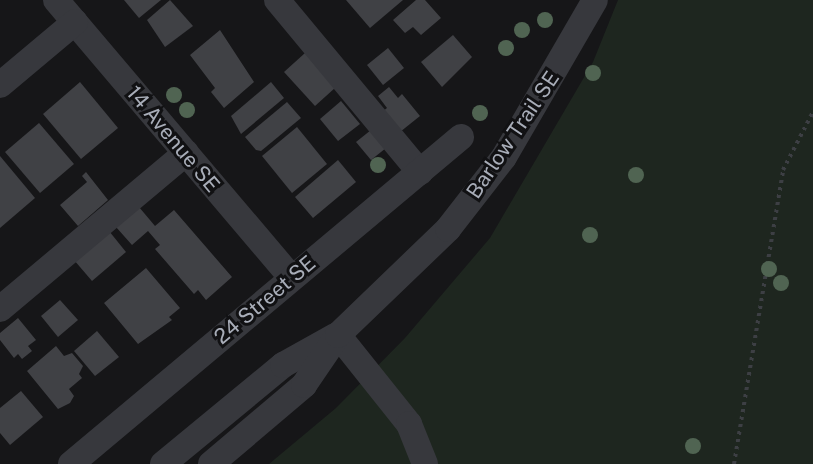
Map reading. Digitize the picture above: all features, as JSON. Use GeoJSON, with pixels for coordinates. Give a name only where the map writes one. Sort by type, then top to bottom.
{"type":"FeatureCollection","features":[{"type":"Feature","properties":{"kind":"street","name":"14 Avenue SE"},"geometry":{"type":"LineString","coordinates":[[56,0],[291,278]]}},
{"type":"Feature","properties":{"kind":"street"},"geometry":{"type":"LineString","coordinates":[[277,0],[420,172]]}},
{"type":"Feature","properties":{"kind":"street","name":"Barlow Trail SE"},"geometry":{"type":"LineString","coordinates":[[211,464],[304,385],[338,335],[415,263],[479,191],[526,123],[596,0]]}},
{"type":"Feature","properties":{"kind":"street"},"geometry":{"type":"LineString","coordinates":[[0,85],[75,22]]}},
{"type":"Feature","properties":{"kind":"street","name":"24 Street SE"},"geometry":{"type":"LineString","coordinates":[[71,464],[460,137]]}},
{"type":"Feature","properties":{"kind":"street"},"geometry":{"type":"LineString","coordinates":[[0,309],[186,153]]}},
{"type":"Feature","properties":{"kind":"street"},"geometry":{"type":"LineString","coordinates":[[338,335],[409,424],[425,464]]}},
{"type":"Feature","properties":{"kind":"street","name":"Barlow Trail SE"},"geometry":{"type":"LineString","coordinates":[[163,464],[283,365],[338,335]]}},
{"type":"Feature","properties":{"kind":"path"},"geometry":{"type":"LineString","coordinates":[[734,464],[783,170],[813,112]]}},
{"type":"Feature","properties":{"kind":"shaded area"},"geometry":{"type":"Polygon","coordinates":[[[618,0],[813,0],[813,464],[269,464],[336,408],[405,338],[490,238],[593,62],[618,0]]]}},
{"type":"Feature","properties":{"kind":"building"},"geometry":{"type":"Polygon","coordinates":[[[124,0],[161,0],[139,18],[124,0]]]}},
{"type":"Feature","properties":{"kind":"building"},"geometry":{"type":"Polygon","coordinates":[[[170,0],[193,26],[165,47],[147,20],[170,0]]]}},
{"type":"Feature","properties":{"kind":"building"},"geometry":{"type":"Polygon","coordinates":[[[346,0],[403,0],[370,28],[346,0]]]}},
{"type":"Feature","properties":{"kind":"building"},"geometry":{"type":"Polygon","coordinates":[[[416,0],[425,0],[441,18],[421,35],[413,27],[405,33],[393,20],[416,0]]]}},
{"type":"Feature","properties":{"kind":"building"},"geometry":{"type":"Polygon","coordinates":[[[220,30],[254,82],[224,108],[211,92],[215,88],[190,55],[220,30]]]}},
{"type":"Feature","properties":{"kind":"building"},"geometry":{"type":"Polygon","coordinates":[[[453,35],[472,57],[442,87],[421,62],[453,35]]]}},
{"type":"Feature","properties":{"kind":"building"},"geometry":{"type":"Polygon","coordinates":[[[388,48],[404,68],[383,85],[367,65],[388,48]]]}},
{"type":"Feature","properties":{"kind":"building"},"geometry":{"type":"Polygon","coordinates":[[[305,53],[336,87],[315,106],[284,72],[305,53]]]}},
{"type":"Feature","properties":{"kind":"building"},"geometry":{"type":"Polygon","coordinates":[[[80,82],[118,128],[81,159],[43,114],[80,82]]]}},
{"type":"Feature","properties":{"kind":"building"},"geometry":{"type":"Polygon","coordinates":[[[271,82],[284,98],[241,134],[231,116],[271,82]]]}},
{"type":"Feature","properties":{"kind":"building"},"geometry":{"type":"Polygon","coordinates":[[[389,87],[398,98],[402,94],[420,116],[400,132],[383,111],[387,108],[378,96],[389,87]]]}},
{"type":"Feature","properties":{"kind":"building"},"geometry":{"type":"Polygon","coordinates":[[[341,101],[360,124],[338,141],[320,119],[341,101]]]}},
{"type":"Feature","properties":{"kind":"building"},"geometry":{"type":"Polygon","coordinates":[[[287,102],[301,118],[261,151],[256,150],[245,137],[287,102]]]}},
{"type":"Feature","properties":{"kind":"building"},"geometry":{"type":"Polygon","coordinates":[[[39,123],[74,164],[40,193],[5,152],[39,123]]]}},
{"type":"Feature","properties":{"kind":"building"},"geometry":{"type":"Polygon","coordinates":[[[297,127],[327,164],[292,193],[262,156],[297,127]]]}},
{"type":"Feature","properties":{"kind":"building"},"geometry":{"type":"Polygon","coordinates":[[[371,130],[386,148],[371,160],[356,142],[371,130]]]}},
{"type":"Feature","properties":{"kind":"building"},"geometry":{"type":"Polygon","coordinates":[[[0,156],[35,198],[0,228],[0,156]]]}},
{"type":"Feature","properties":{"kind":"building"},"geometry":{"type":"Polygon","coordinates":[[[338,160],[356,182],[313,218],[295,197],[338,160]]]}},
{"type":"Feature","properties":{"kind":"building"},"geometry":{"type":"Polygon","coordinates":[[[86,172],[108,200],[78,226],[60,205],[87,182],[82,176],[86,172]]]}},
{"type":"Feature","properties":{"kind":"building"},"geometry":{"type":"Polygon","coordinates":[[[139,207],[155,226],[174,210],[232,277],[206,300],[198,290],[194,294],[155,249],[160,245],[148,231],[132,245],[116,227],[139,207]]]}},
{"type":"Feature","properties":{"kind":"building"},"geometry":{"type":"Polygon","coordinates":[[[109,231],[126,252],[92,281],[74,260],[109,231]]]}},
{"type":"Feature","properties":{"kind":"building"},"geometry":{"type":"Polygon","coordinates":[[[146,268],[180,308],[169,317],[172,320],[138,344],[104,303],[146,268]]]}},
{"type":"Feature","properties":{"kind":"building"},"geometry":{"type":"Polygon","coordinates":[[[60,300],[78,320],[58,337],[41,316],[60,300]]]}},
{"type":"Feature","properties":{"kind":"building"},"geometry":{"type":"Polygon","coordinates":[[[18,318],[36,340],[28,346],[32,351],[22,359],[18,354],[14,358],[0,340],[0,333],[18,318]]]}},
{"type":"Feature","properties":{"kind":"building"},"geometry":{"type":"Polygon","coordinates":[[[97,331],[119,357],[95,376],[74,351],[97,331]]]}},
{"type":"Feature","properties":{"kind":"building"},"geometry":{"type":"Polygon","coordinates":[[[56,346],[64,356],[72,353],[83,366],[79,374],[82,378],[69,389],[74,396],[70,403],[58,409],[27,371],[56,346]]]}},
{"type":"Feature","properties":{"kind":"building"},"geometry":{"type":"Polygon","coordinates":[[[21,391],[43,417],[10,445],[0,433],[0,408],[21,391]]]}}]}
